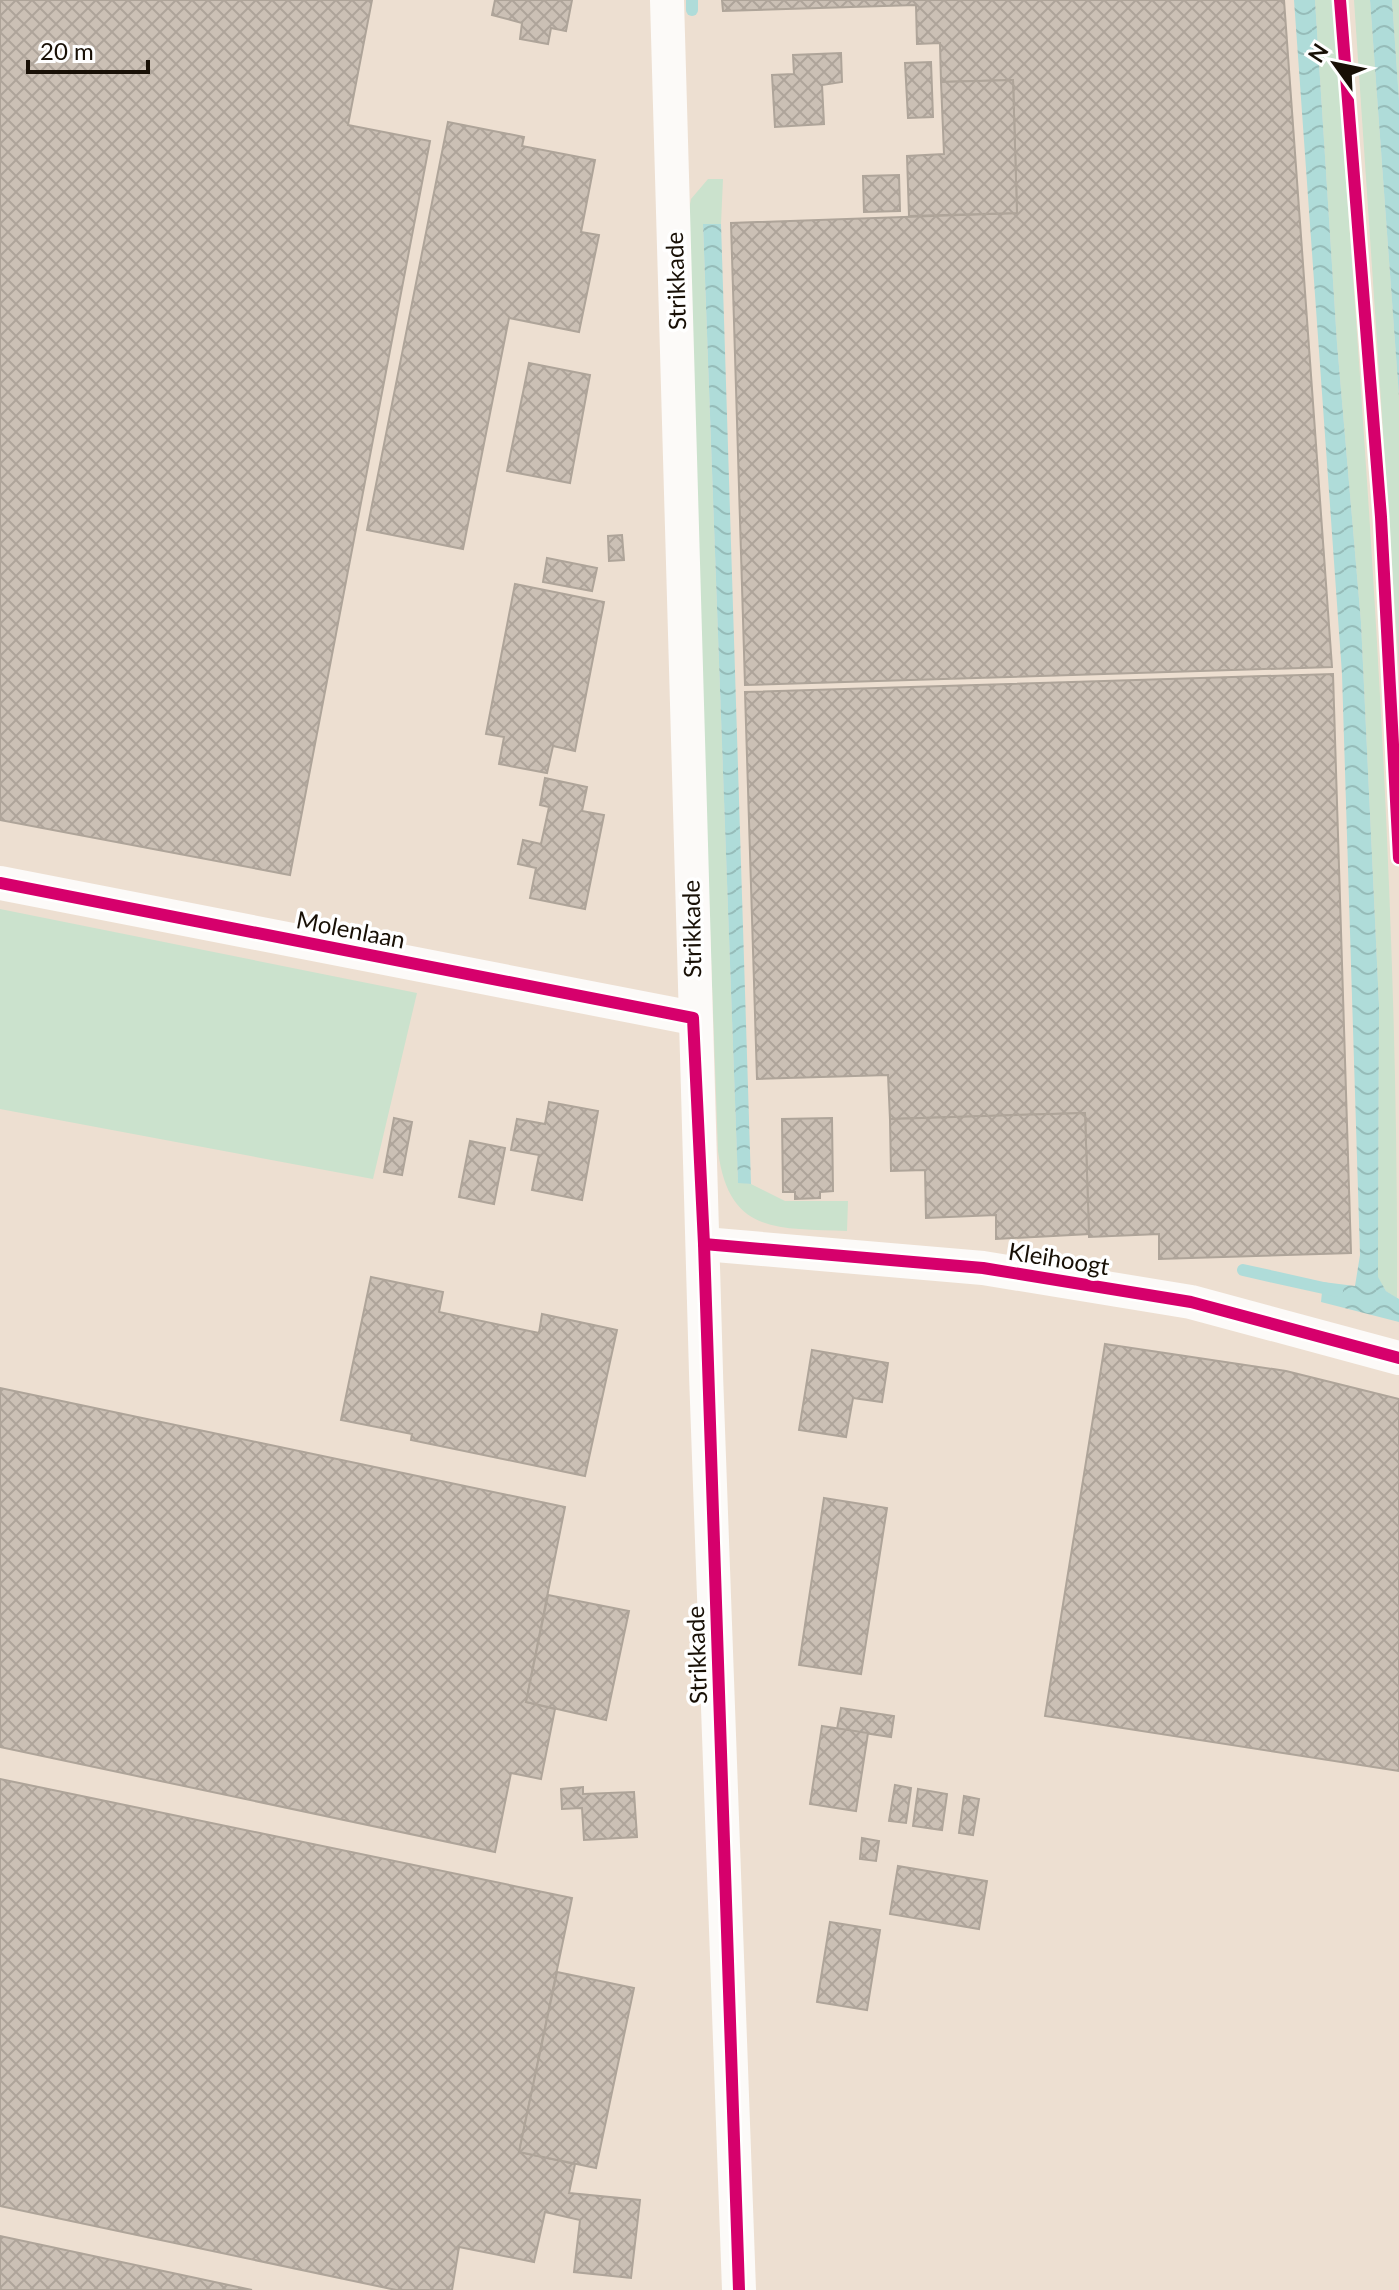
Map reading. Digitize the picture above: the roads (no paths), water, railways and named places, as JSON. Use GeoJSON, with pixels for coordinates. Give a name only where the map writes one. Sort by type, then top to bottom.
{"type":"FeatureCollection","features":[{"type":"Feature","properties":{"kind":"street","name":"Strikkade"},"geometry":{"type":"LineString","coordinates":[[667,0],[693,1018],[704,1244],[739,2290]]}},
{"type":"Feature","properties":{"kind":"street","name":"Molenlaan"},"geometry":{"type":"LineString","coordinates":[[0,883],[693,1018]]}},
{"type":"Feature","properties":{"kind":"street","name":"Kleihoogt"},"geometry":{"type":"LineString","coordinates":[[704,1244],[983,1268],[1191,1302],[1399,1358]]}},
{"type":"Feature","properties":{"kind":"water"},"geometry":{"type":"Polygon","coordinates":[[[1294,0],[1315,0],[1337,343],[1361,622],[1379,1005],[1378,1277],[1386,1291],[1399,1299],[1399,1322],[1321,1302],[1323,1282],[1355,1286],[1360,1255],[1342,674],[1294,0]]]}},
{"type":"Feature","properties":{"kind":"water"},"geometry":{"type":"Polygon","coordinates":[[[1370,0],[1392,0],[1399,100],[1399,397],[1370,0]]]}},
{"type":"Feature","properties":{"kind":"water"},"geometry":{"type":"Polygon","coordinates":[[[703,224],[721,224],[751,1184],[738,1183],[703,224]]]}},
{"type":"Feature","properties":{"kind":"waterway"},"geometry":{"type":"LineString","coordinates":[[692,0],[692,10]]}},
{"type":"Feature","properties":{"kind":"waterway"},"geometry":{"type":"LineString","coordinates":[[1243,1270],[1337,1291]]}}]}
